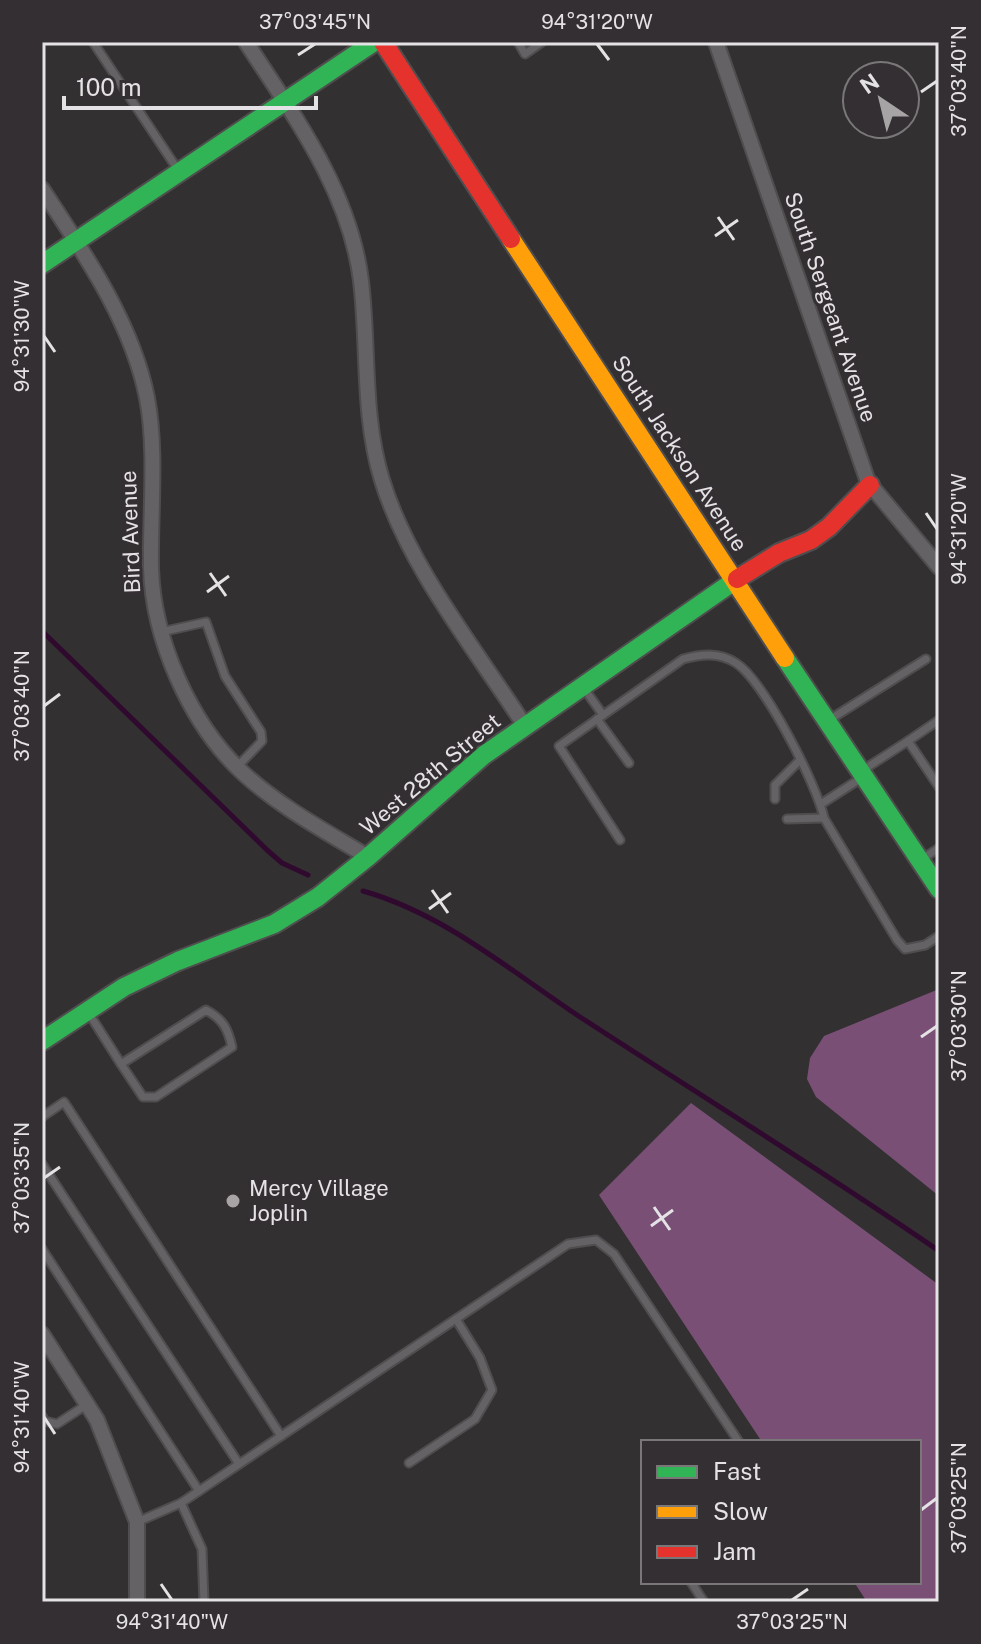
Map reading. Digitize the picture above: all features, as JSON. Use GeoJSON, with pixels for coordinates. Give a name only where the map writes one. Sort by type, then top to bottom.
{"type":"FeatureCollection","features":[{"type":"Feature","properties":{"kind":"street"},"geometry":{"type":"LineString","coordinates":[[246,42],[328,174],[354,240],[361,281],[370,425],[374,451],[393,511],[417,561],[525,726]]}},
{"type":"Feature","properties":{"kind":"street"},"geometry":{"type":"LineString","coordinates":[[42,264],[374,42]]}},
{"type":"Feature","properties":{"kind":"street","name":"South Jackson Avenue"},"geometry":{"type":"LineString","coordinates":[[383,42],[939,889]]}},
{"type":"Feature","properties":{"kind":"street","name":"South Sergeant Avenue"},"geometry":{"type":"LineString","coordinates":[[716,42],[870,485],[939,567]]}},
{"type":"Feature","properties":{"kind":"street","name":"Bird Avenue"},"geometry":{"type":"LineString","coordinates":[[42,189],[118,315],[144,383],[150,421],[154,603],[161,632],[188,699],[213,738],[237,767],[297,814],[368,857]]}},
{"type":"Feature","properties":{"kind":"street","name":"West 28th Street"},"geometry":{"type":"LineString","coordinates":[[42,1041],[124,987],[178,961],[274,924],[318,897],[484,755],[734,581],[779,553],[820,534],[870,485]]}},
{"type":"Feature","properties":{"kind":"street"},"geometry":{"type":"LineString","coordinates":[[42,1334],[97,1420],[137,1522],[137,1602]]}},
{"type":"Feature","properties":{"kind":"lane"},"geometry":{"type":"LineString","coordinates":[[93,42],[179,172]]}},
{"type":"Feature","properties":{"kind":"lane"},"geometry":{"type":"LineString","coordinates":[[518,42],[525,54],[542,42]]}},
{"type":"Feature","properties":{"kind":"lane"},"geometry":{"type":"LineString","coordinates":[[161,632],[206,622],[231,689],[261,732],[262,741],[237,767]]}},
{"type":"Feature","properties":{"kind":"lane"},"geometry":{"type":"LineString","coordinates":[[620,840],[559,746],[683,659],[719,655],[737,663],[749,675],[797,749],[824,818],[905,949],[925,945],[939,936]]}},
{"type":"Feature","properties":{"kind":"lane"},"geometry":{"type":"LineString","coordinates":[[828,721],[926,659]]}},
{"type":"Feature","properties":{"kind":"lane"},"geometry":{"type":"LineString","coordinates":[[583,686],[629,763]]}},
{"type":"Feature","properties":{"kind":"lane"},"geometry":{"type":"LineString","coordinates":[[821,804],[939,720]]}},
{"type":"Feature","properties":{"kind":"lane"},"geometry":{"type":"LineString","coordinates":[[908,741],[939,787]]}},
{"type":"Feature","properties":{"kind":"lane"},"geometry":{"type":"LineString","coordinates":[[775,799],[775,785],[800,760]]}},
{"type":"Feature","properties":{"kind":"lane"},"geometry":{"type":"LineString","coordinates":[[787,819],[824,818]]}},
{"type":"Feature","properties":{"kind":"lane"},"geometry":{"type":"LineString","coordinates":[[920,860],[939,848]]}},
{"type":"Feature","properties":{"kind":"lane"},"geometry":{"type":"LineString","coordinates":[[87,1010],[121,1064],[143,1097],[156,1097],[232,1047],[229,1033],[220,1018],[206,1010],[121,1064]]}},
{"type":"Feature","properties":{"kind":"lane"},"geometry":{"type":"LineString","coordinates":[[42,1117],[64,1102],[281,1436]]}},
{"type":"Feature","properties":{"kind":"lane"},"geometry":{"type":"LineString","coordinates":[[42,1164],[239,1464]]}},
{"type":"Feature","properties":{"kind":"lane"},"geometry":{"type":"LineString","coordinates":[[137,1522],[181,1503],[568,1244],[596,1240],[614,1254],[738,1440]]}},
{"type":"Feature","properties":{"kind":"lane"},"geometry":{"type":"LineString","coordinates":[[42,1249],[199,1491]]}},
{"type":"Feature","properties":{"kind":"lane"},"geometry":{"type":"LineString","coordinates":[[409,1463],[475,1419],[492,1390],[480,1358],[456,1319]]}},
{"type":"Feature","properties":{"kind":"lane"},"geometry":{"type":"LineString","coordinates":[[42,1416],[45,1421],[57,1424],[87,1404]]}},
{"type":"Feature","properties":{"kind":"lane"},"geometry":{"type":"LineString","coordinates":[[181,1503],[202,1549],[204,1602]]}},
{"type":"Feature","properties":{"kind":"lane"},"geometry":{"type":"LineString","coordinates":[[692,1584],[704,1602]]}},
{"type":"Feature","properties":{"kind":"shaded area"},"geometry":{"type":"Polygon","coordinates":[[[939,989],[939,1196],[816,1097],[807,1079],[810,1058],[824,1036],[939,989]]]}},
{"type":"Feature","properties":{"kind":"shaded area"},"geometry":{"type":"Polygon","coordinates":[[[691,1103],[939,1285],[939,1602],[867,1602],[855,1584],[921,1584],[921,1440],[761,1440],[599,1195],[691,1103]]]}},
{"type":"Feature","properties":{"kind":"waterway"},"geometry":{"type":"LineString","coordinates":[[42,631],[267,850],[282,863],[308,875]]}},
{"type":"Feature","properties":{"kind":"waterway"},"geometry":{"type":"LineString","coordinates":[[363,891],[421,914],[474,944],[577,1015],[939,1251]]}},
{"type":"Feature","properties":{"kind":"traffic: fast"},"geometry":{"type":"LineString","coordinates":[[42,264],[374,42]]}},
{"type":"Feature","properties":{"kind":"traffic: fast"},"geometry":{"type":"LineString","coordinates":[[42,1041],[124,987],[178,961],[274,924],[318,897],[484,755],[737,579]]}},
{"type":"Feature","properties":{"kind":"traffic: fast"},"geometry":{"type":"LineString","coordinates":[[785,658],[939,889]]}},
{"type":"Feature","properties":{"kind":"traffic: slow"},"geometry":{"type":"LineString","coordinates":[[511,239],[785,658]]}},
{"type":"Feature","properties":{"kind":"traffic: jam"},"geometry":{"type":"LineString","coordinates":[[383,42],[511,239]]}},
{"type":"Feature","properties":{"kind":"traffic: jam"},"geometry":{"type":"LineString","coordinates":[[737,579],[779,553],[811,540],[829,527],[870,485]]}},
{"type":"Feature","properties":{"kind":"place","name":"Mercy Village Joplin"},"geometry":{"type":"Point","coordinates":[233,1201]}}]}
